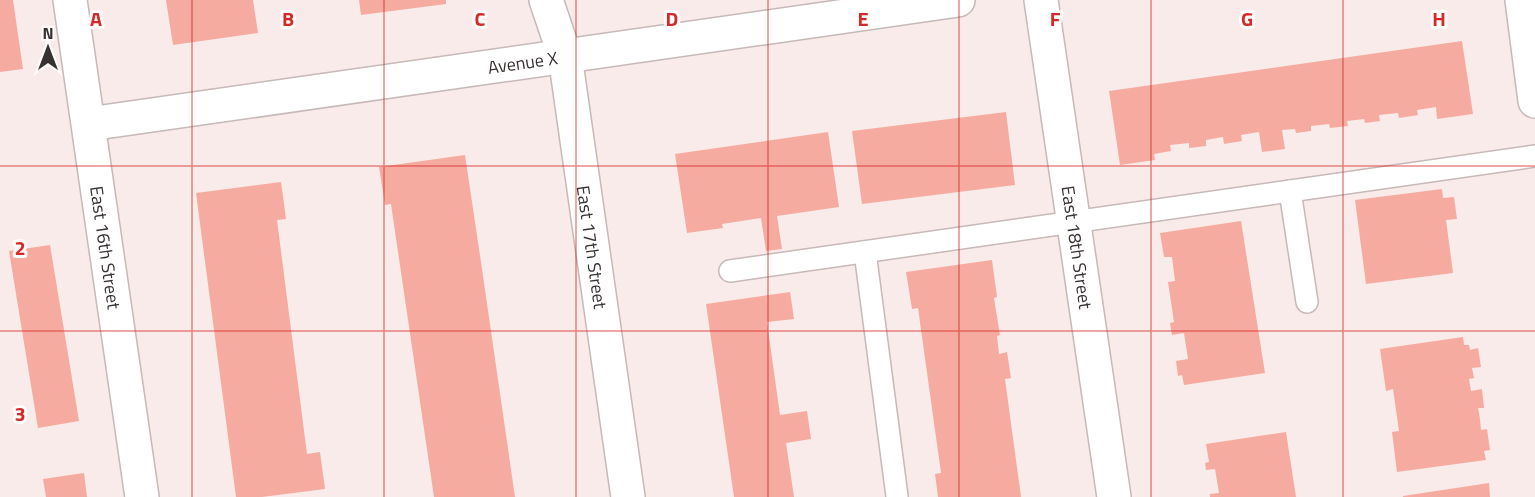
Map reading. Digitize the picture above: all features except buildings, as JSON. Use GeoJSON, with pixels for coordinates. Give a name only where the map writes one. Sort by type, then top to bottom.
{"type":"FeatureCollection","features":[{"type":"Feature","properties":{"kind":"street","name":"East 16th Street"},"geometry":{"type":"LineString","coordinates":[[70,0],[142,497]]}},
{"type":"Feature","properties":{"kind":"street","name":"East 17th Street"},"geometry":{"type":"LineString","coordinates":[[546,0],[565,56],[628,497]]}},
{"type":"Feature","properties":{"kind":"street","name":"Avenue X"},"geometry":{"type":"LineString","coordinates":[[88,124],[958,0]]}},
{"type":"Feature","properties":{"kind":"street","name":"East 18th Street"},"geometry":{"type":"LineString","coordinates":[[1041,0],[1114,497]]}},
{"type":"Feature","properties":{"kind":"street"},"geometry":{"type":"LineString","coordinates":[[1522,0],[1535,101]]}},
{"type":"Feature","properties":{"kind":"lane"},"geometry":{"type":"LineString","coordinates":[[730,271],[1535,156]]}},
{"type":"Feature","properties":{"kind":"lane"},"geometry":{"type":"LineString","coordinates":[[1290,191],[1307,302]]}},
{"type":"Feature","properties":{"kind":"lane"},"geometry":{"type":"LineString","coordinates":[[865,252],[897,496]]}}]}
